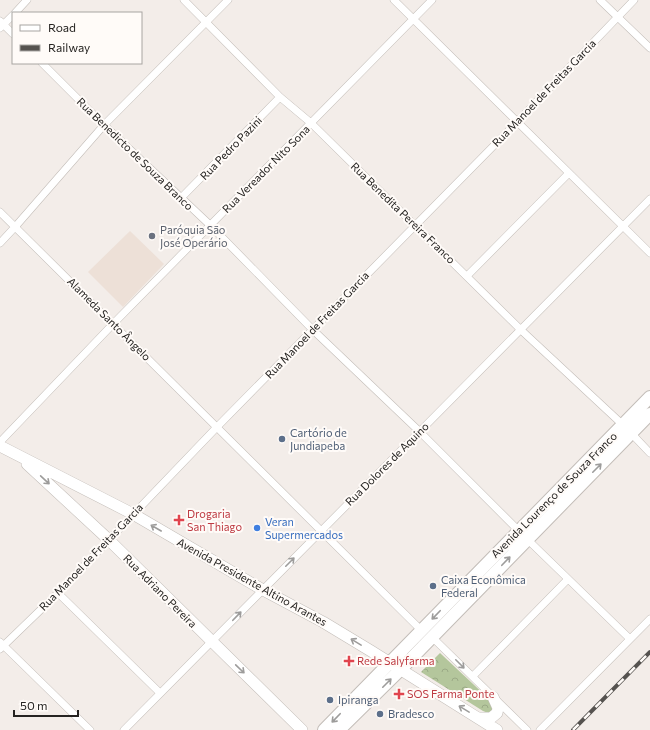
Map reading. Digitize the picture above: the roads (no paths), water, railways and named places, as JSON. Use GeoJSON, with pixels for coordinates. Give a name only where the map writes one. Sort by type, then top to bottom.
{"type":"FeatureCollection","features":[{"type":"Feature","properties":{"kind":"highway","name":"Avenida Lourenço de Souza Franco"},"geometry":{"type":"LineString","coordinates":[[324,730],[421,630],[523,535],[627,429],[650,397]]}},
{"type":"Feature","properties":{"kind":"highway","name":"Avenida Lourenço de Souza Franco"},"geometry":{"type":"LineString","coordinates":[[627,429],[650,414]]}},
{"type":"Feature","properties":{"kind":"highway","name":"Avenida Lourenço de Souza Franco"},"geometry":{"type":"LineString","coordinates":[[340,730],[432,637],[523,535]]}},
{"type":"Feature","properties":{"kind":"main road","name":"Avenida Presidente Altino Arantes"},"geometry":{"type":"LineString","coordinates":[[0,446],[133,514],[263,590],[323,622],[390,662],[497,730]]}},
{"type":"Feature","properties":{"kind":"main road","name":"Rua Adriano Pereira"},"geometry":{"type":"LineString","coordinates":[[16,454],[108,540],[302,730]]}},
{"type":"Feature","properties":{"kind":"main road"},"geometry":{"type":"LineString","coordinates":[[480,718],[491,718],[497,713],[498,708],[493,697]]}},
{"type":"Feature","properties":{"kind":"street"},"geometry":{"type":"LineString","coordinates":[[16,12],[27,0]]}},
{"type":"Feature","properties":{"kind":"street","name":"Rua Benedita Pereira Franco"},"geometry":{"type":"LineString","coordinates":[[184,0],[280,97],[311,123],[414,225],[627,429],[650,453]]}},
{"type":"Feature","properties":{"kind":"street"},"geometry":{"type":"LineString","coordinates":[[0,243],[16,227],[104,125],[228,0]]}},
{"type":"Feature","properties":{"kind":"street"},"geometry":{"type":"LineString","coordinates":[[394,0],[650,254]]}},
{"type":"Feature","properties":{"kind":"street","name":"Rua Vereador Nito Sona"},"geometry":{"type":"LineString","coordinates":[[0,442],[113,324],[432,0]]}},
{"type":"Feature","properties":{"kind":"street"},"geometry":{"type":"LineString","coordinates":[[600,0],[650,48]]}},
{"type":"Feature","properties":{"kind":"street","name":"Rua Manoel de Freitas Garcia"},"geometry":{"type":"LineString","coordinates":[[1,646],[58,593],[217,427],[414,225],[517,122],[634,0]]}},
{"type":"Feature","properties":{"kind":"street"},"geometry":{"type":"LineString","coordinates":[[12,16],[1,24],[12,33]]}},
{"type":"Feature","properties":{"kind":"street","name":"Rua Benedicto de Souza Branco"},"geometry":{"type":"LineString","coordinates":[[43,64],[104,125],[182,198],[313,330],[419,431],[630,639]]}},
{"type":"Feature","properties":{"kind":"street","name":"Rua Pedro Pazini"},"geometry":{"type":"LineString","coordinates":[[182,198],[280,97]]}},
{"type":"Feature","properties":{"kind":"street"},"geometry":{"type":"LineString","coordinates":[[467,276],[569,173]]}},
{"type":"Feature","properties":{"kind":"street","name":"Rua Dolores de Aquino"},"geometry":{"type":"LineString","coordinates":[[124,730],[419,431],[522,330],[650,199]]}},
{"type":"Feature","properties":{"kind":"street","name":"Alameda Santo Ângelo"},"geometry":{"type":"LineString","coordinates":[[0,212],[421,630]]}},
{"type":"Feature","properties":{"kind":"street"},"geometry":{"type":"LineString","coordinates":[[472,676],[568,579]]}},
{"type":"Feature","properties":{"kind":"street"},"geometry":{"type":"LineString","coordinates":[[58,593],[160,693]]}},
{"type":"Feature","properties":{"kind":"street"},"geometry":{"type":"LineString","coordinates":[[540,730],[650,619]]}},
{"type":"Feature","properties":{"kind":"street"},"geometry":{"type":"LineString","coordinates":[[432,637],[527,730]]}},
{"type":"Feature","properties":{"kind":"street"},"geometry":{"type":"LineString","coordinates":[[1,646],[90,730]]}},
{"type":"Feature","properties":{"kind":"railway"},"geometry":{"type":"LineString","coordinates":[[573,730],[650,652]]}},
{"type":"Feature","properties":{"kind":"place","name":"Paróquia São José Operário"},"geometry":{"type":"Point","coordinates":[152,236]}},
{"type":"Feature","properties":{"kind":"place","name":"Cartório de Jundiapeba"},"geometry":{"type":"Point","coordinates":[282,439]}},
{"type":"Feature","properties":{"kind":"place","name":"Drogaria San Thiago"},"geometry":{"type":"Point","coordinates":[179,520]}},
{"type":"Feature","properties":{"kind":"place","name":"Veran Supermercados"},"geometry":{"type":"Point","coordinates":[257,528]}},
{"type":"Feature","properties":{"kind":"place","name":"Caixa Econômica Federal"},"geometry":{"type":"Point","coordinates":[433,586]}},
{"type":"Feature","properties":{"kind":"place","name":"Rede Salyfarma"},"geometry":{"type":"Point","coordinates":[349,661]}},
{"type":"Feature","properties":{"kind":"place","name":"SOS Farma Ponte"},"geometry":{"type":"Point","coordinates":[399,694]}},
{"type":"Feature","properties":{"kind":"place","name":"Ipiranga"},"geometry":{"type":"Point","coordinates":[330,700]}},
{"type":"Feature","properties":{"kind":"place","name":"Bradesco"},"geometry":{"type":"Point","coordinates":[380,714]}}]}
